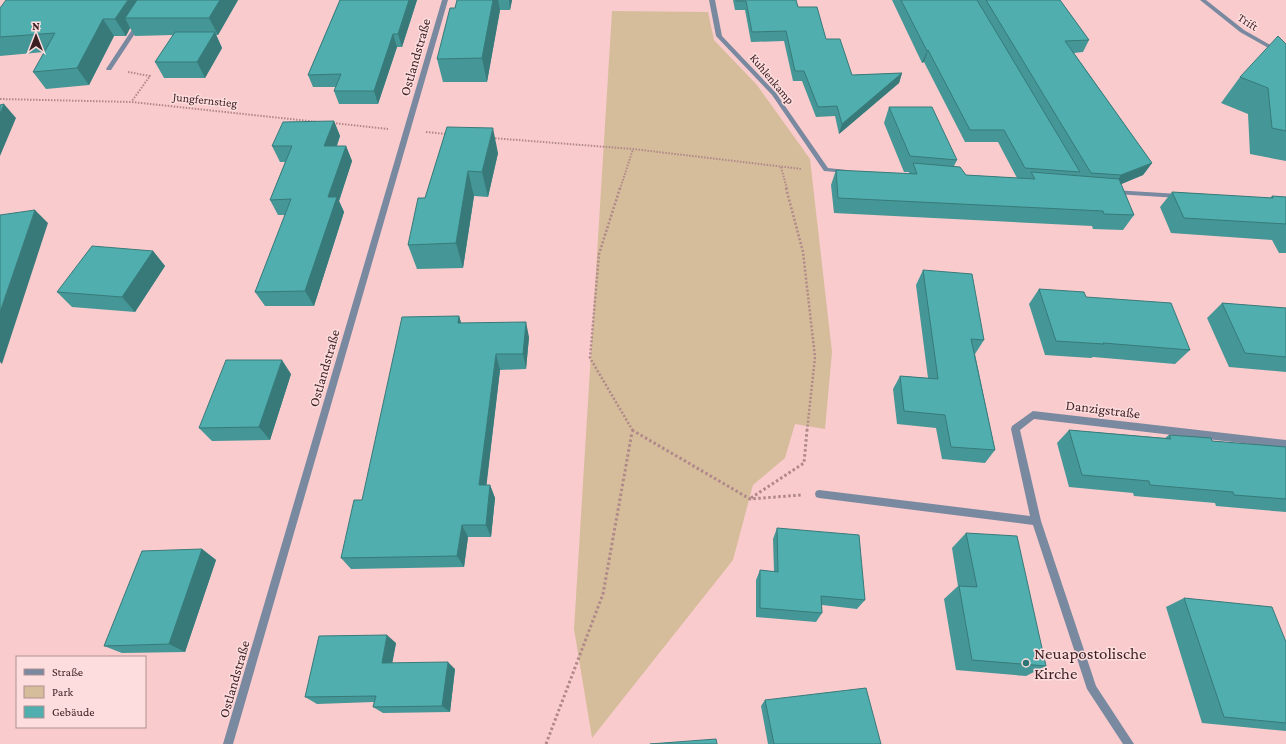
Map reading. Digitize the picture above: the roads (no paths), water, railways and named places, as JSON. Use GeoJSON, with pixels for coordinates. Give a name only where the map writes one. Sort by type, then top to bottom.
{"type":"FeatureCollection","features":[{"type":"Feature","properties":{"kind":"street","name":"Ostlandstraße"},"geometry":{"type":"LineString","coordinates":[[228,744],[445,0]]}},
{"type":"Feature","properties":{"kind":"street","name":"Kuhlenkamp"},"geometry":{"type":"LineString","coordinates":[[712,0],[719,36],[774,94],[826,170],[850,172]]}},
{"type":"Feature","properties":{"kind":"street","name":"Trift"},"geometry":{"type":"LineString","coordinates":[[1203,0],[1242,31],[1286,56]]}},
{"type":"Feature","properties":{"kind":"street"},"geometry":{"type":"LineString","coordinates":[[109,69],[141,19]]}},
{"type":"Feature","properties":{"kind":"street"},"geometry":{"type":"LineString","coordinates":[[1104,191],[1183,197]]}},
{"type":"Feature","properties":{"kind":"street","name":"Danzigstraße"},"geometry":{"type":"LineString","coordinates":[[1129,744],[1092,689],[1036,521],[1014,429],[1033,415],[1286,444]]}},
{"type":"Feature","properties":{"kind":"street"},"geometry":{"type":"LineString","coordinates":[[819,494],[1036,521]]}},
{"type":"Feature","properties":{"kind":"place","name":"Neuapostolische Kirche"},"geometry":{"type":"Point","coordinates":[1026,663]}}]}
